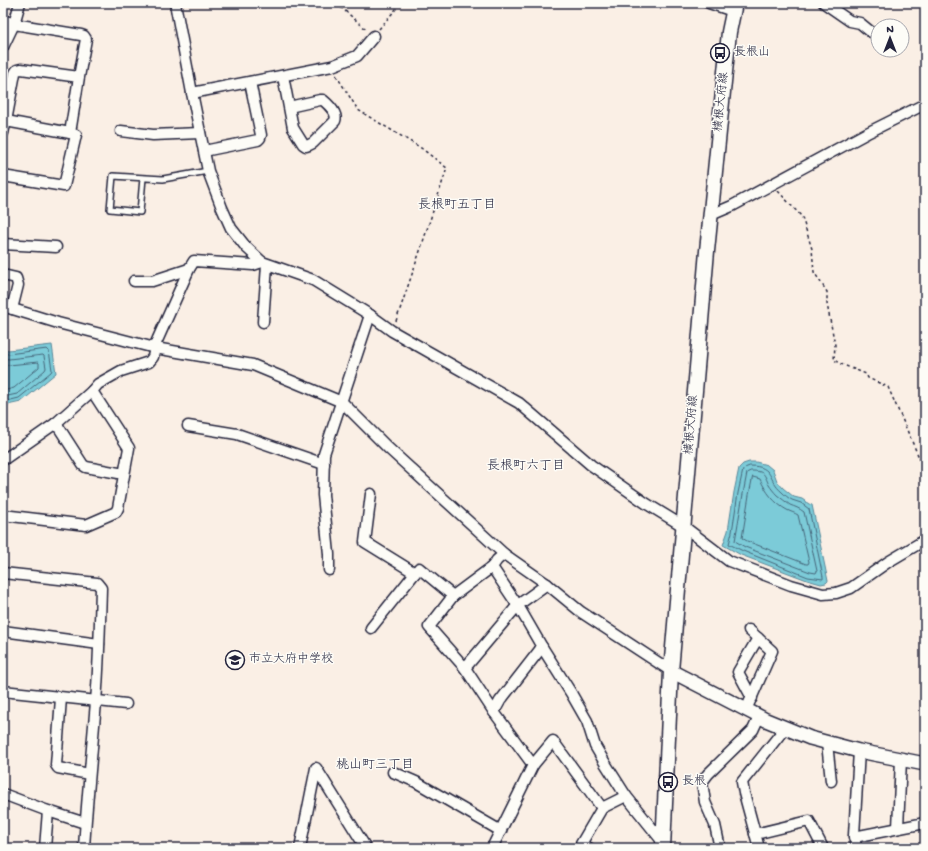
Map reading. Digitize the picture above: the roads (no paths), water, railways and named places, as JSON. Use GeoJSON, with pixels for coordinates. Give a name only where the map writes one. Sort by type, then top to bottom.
{"type":"FeatureCollection","features":[{"type":"Feature","properties":{"kind":"main road","name":"横根大府線"},"geometry":{"type":"LineString","coordinates":[[663,845],[671,671],[683,526],[706,259],[729,32],[734,7]]}},
{"type":"Feature","properties":{"kind":"street"},"geometry":{"type":"LineString","coordinates":[[3,47],[14,24],[20,3]]}},
{"type":"Feature","properties":{"kind":"street"},"geometry":{"type":"LineString","coordinates":[[175,3],[208,171],[231,228],[246,247],[264,263],[314,280],[370,315],[392,331],[518,403],[591,465],[647,504],[683,526],[730,560],[791,585],[823,594],[836,593],[851,588],[888,562],[925,540]]}},
{"type":"Feature","properties":{"kind":"street"},"geometry":{"type":"LineString","coordinates":[[709,3],[734,7]]}},
{"type":"Feature","properties":{"kind":"street"},"geometry":{"type":"LineString","coordinates":[[824,3],[850,20],[860,23],[870,31]]}},
{"type":"Feature","properties":{"kind":"street"},"geometry":{"type":"LineString","coordinates":[[3,20],[14,24],[84,36],[86,39],[70,133]]}},
{"type":"Feature","properties":{"kind":"street"},"geometry":{"type":"LineString","coordinates":[[192,93],[332,66],[357,56],[374,36]]}},
{"type":"Feature","properties":{"kind":"street"},"geometry":{"type":"LineString","coordinates":[[3,133],[6,121],[7,88],[17,70],[21,69],[79,77]]}},
{"type":"Feature","properties":{"kind":"street"},"geometry":{"type":"LineString","coordinates":[[283,76],[293,128],[303,144],[306,146],[313,143],[337,119],[336,115],[323,100],[289,107]]}},
{"type":"Feature","properties":{"kind":"street"},"geometry":{"type":"LineString","coordinates":[[204,150],[258,140],[260,138],[261,135],[250,82]]}},
{"type":"Feature","properties":{"kind":"street"},"geometry":{"type":"LineString","coordinates":[[711,215],[732,206],[772,183],[925,104]]}},
{"type":"Feature","properties":{"kind":"street"},"geometry":{"type":"LineString","coordinates":[[3,176],[64,186],[76,136],[70,133],[6,121]]}},
{"type":"Feature","properties":{"kind":"street"},"geometry":{"type":"LineString","coordinates":[[121,131],[153,135],[200,133]]}},
{"type":"Feature","properties":{"kind":"street"},"geometry":{"type":"LineString","coordinates":[[3,244],[56,247]]}},
{"type":"Feature","properties":{"kind":"street"},"geometry":{"type":"LineString","coordinates":[[3,460],[56,423],[98,384],[121,371],[149,362],[153,357],[156,343],[194,261],[253,264],[264,263]]}},
{"type":"Feature","properties":{"kind":"street"},"geometry":{"type":"LineString","coordinates":[[263,322],[264,263]]}},
{"type":"Feature","properties":{"kind":"street"},"geometry":{"type":"LineString","coordinates":[[134,281],[152,281],[189,270]]}},
{"type":"Feature","properties":{"kind":"street"},"geometry":{"type":"LineString","coordinates":[[3,275],[16,278],[18,286],[8,308],[58,323],[155,348],[253,365],[342,402],[388,448],[504,554],[547,584],[581,612],[671,671],[749,704]]}},
{"type":"Feature","properties":{"kind":"street"},"geometry":{"type":"LineString","coordinates":[[329,570],[329,554],[323,496],[324,454],[370,315]]}},
{"type":"Feature","properties":{"kind":"street"},"geometry":{"type":"LineString","coordinates":[[3,515],[86,525],[116,512],[129,448],[92,391]]}},
{"type":"Feature","properties":{"kind":"street"},"geometry":{"type":"LineString","coordinates":[[56,423],[83,465],[86,467],[124,474]]}},
{"type":"Feature","properties":{"kind":"street"},"geometry":{"type":"LineString","coordinates":[[188,426],[237,434],[324,464]]}},
{"type":"Feature","properties":{"kind":"street"},"geometry":{"type":"LineString","coordinates":[[371,494],[365,542],[415,573]]}},
{"type":"Feature","properties":{"kind":"street"},"geometry":{"type":"LineString","coordinates":[[504,554],[492,567],[453,596],[429,627],[465,668],[494,712],[533,765]]}},
{"type":"Feature","properties":{"kind":"street"},"geometry":{"type":"LineString","coordinates":[[492,567],[518,605],[571,693],[587,721],[595,746],[604,763],[626,796],[663,845]]}},
{"type":"Feature","properties":{"kind":"street"},"geometry":{"type":"LineString","coordinates":[[372,628],[419,568],[453,596]]}},
{"type":"Feature","properties":{"kind":"street"},"geometry":{"type":"LineString","coordinates":[[3,573],[97,583],[101,588],[96,701],[84,848]]}},
{"type":"Feature","properties":{"kind":"street"},"geometry":{"type":"LineString","coordinates":[[465,668],[518,605],[547,584]]}},
{"type":"Feature","properties":{"kind":"street"},"geometry":{"type":"LineString","coordinates":[[748,630],[772,651],[749,704]]}},
{"type":"Feature","properties":{"kind":"street"},"geometry":{"type":"LineString","coordinates":[[3,631],[99,644]]}},
{"type":"Feature","properties":{"kind":"street"},"geometry":{"type":"LineString","coordinates":[[758,638],[738,672],[749,704],[760,717],[810,738],[827,743],[925,764]]}},
{"type":"Feature","properties":{"kind":"street"},"geometry":{"type":"LineString","coordinates":[[494,712],[500,701],[542,647]]}},
{"type":"Feature","properties":{"kind":"street"},"geometry":{"type":"LineString","coordinates":[[3,691],[126,704]]}},
{"type":"Feature","properties":{"kind":"street"},"geometry":{"type":"LineString","coordinates":[[61,698],[56,765],[58,768],[89,774]]}},
{"type":"Feature","properties":{"kind":"street"},"geometry":{"type":"LineString","coordinates":[[720,848],[715,825],[705,802],[702,782],[708,774],[753,730],[760,717]]}},
{"type":"Feature","properties":{"kind":"street"},"geometry":{"type":"LineString","coordinates":[[759,848],[742,782],[785,728]]}},
{"type":"Feature","properties":{"kind":"street"},"geometry":{"type":"LineString","coordinates":[[492,848],[533,765],[553,742],[602,808]]}},
{"type":"Feature","properties":{"kind":"street"},"geometry":{"type":"LineString","coordinates":[[827,743],[831,781]]}},
{"type":"Feature","properties":{"kind":"street"},"geometry":{"type":"LineString","coordinates":[[856,848],[854,837],[859,751]]}},
{"type":"Feature","properties":{"kind":"street"},"geometry":{"type":"LineString","coordinates":[[898,828],[901,759]]}},
{"type":"Feature","properties":{"kind":"street"},"geometry":{"type":"LineString","coordinates":[[300,848],[316,768],[366,848]]}},
{"type":"Feature","properties":{"kind":"street"},"geometry":{"type":"LineString","coordinates":[[393,772],[416,782],[501,831]]}},
{"type":"Feature","properties":{"kind":"street"},"geometry":{"type":"LineString","coordinates":[[3,794],[85,823]]}},
{"type":"Feature","properties":{"kind":"street"},"geometry":{"type":"LineString","coordinates":[[589,848],[581,844],[602,808],[626,796]]}},
{"type":"Feature","properties":{"kind":"street"},"geometry":{"type":"LineString","coordinates":[[45,848],[48,811]]}},
{"type":"Feature","properties":{"kind":"street"},"geometry":{"type":"LineString","coordinates":[[755,834],[809,821],[823,848]]}},
{"type":"Feature","properties":{"kind":"street"},"geometry":{"type":"LineString","coordinates":[[854,837],[925,823]]}},
{"type":"Feature","properties":{"kind":"lane"},"geometry":{"type":"LineString","coordinates":[[143,178],[140,212],[110,209],[113,176],[163,179],[208,171]]}},
{"type":"Feature","properties":{"kind":"water"},"geometry":{"type":"Polygon","coordinates":[[[52,345],[56,373],[21,402],[3,406],[3,348],[8,350],[52,345]]]}},
{"type":"Feature","properties":{"kind":"water"},"geometry":{"type":"Polygon","coordinates":[[[749,462],[767,465],[773,470],[777,481],[783,488],[794,497],[802,499],[812,505],[828,581],[826,583],[821,584],[807,580],[741,555],[723,545],[728,531],[739,468],[743,464],[749,462]]]}},
{"type":"Feature","properties":{"kind":"place","name":"長根山"},"geometry":{"type":"Point","coordinates":[720,53]}},
{"type":"Feature","properties":{"kind":"place","name":"市立大府中学校"},"geometry":{"type":"Point","coordinates":[235,660]}},
{"type":"Feature","properties":{"kind":"place","name":"長根"},"geometry":{"type":"Point","coordinates":[668,782]}},
{"type":"Feature","properties":{"kind":"district","name":"長根町五丁目"},"geometry":{"type":"Point","coordinates":[457,205]}},
{"type":"Feature","properties":{"kind":"district","name":"長根町六丁目"},"geometry":{"type":"Point","coordinates":[526,466]}},
{"type":"Feature","properties":{"kind":"district","name":"桃山町三丁目"},"geometry":{"type":"Point","coordinates":[375,765]}}]}
